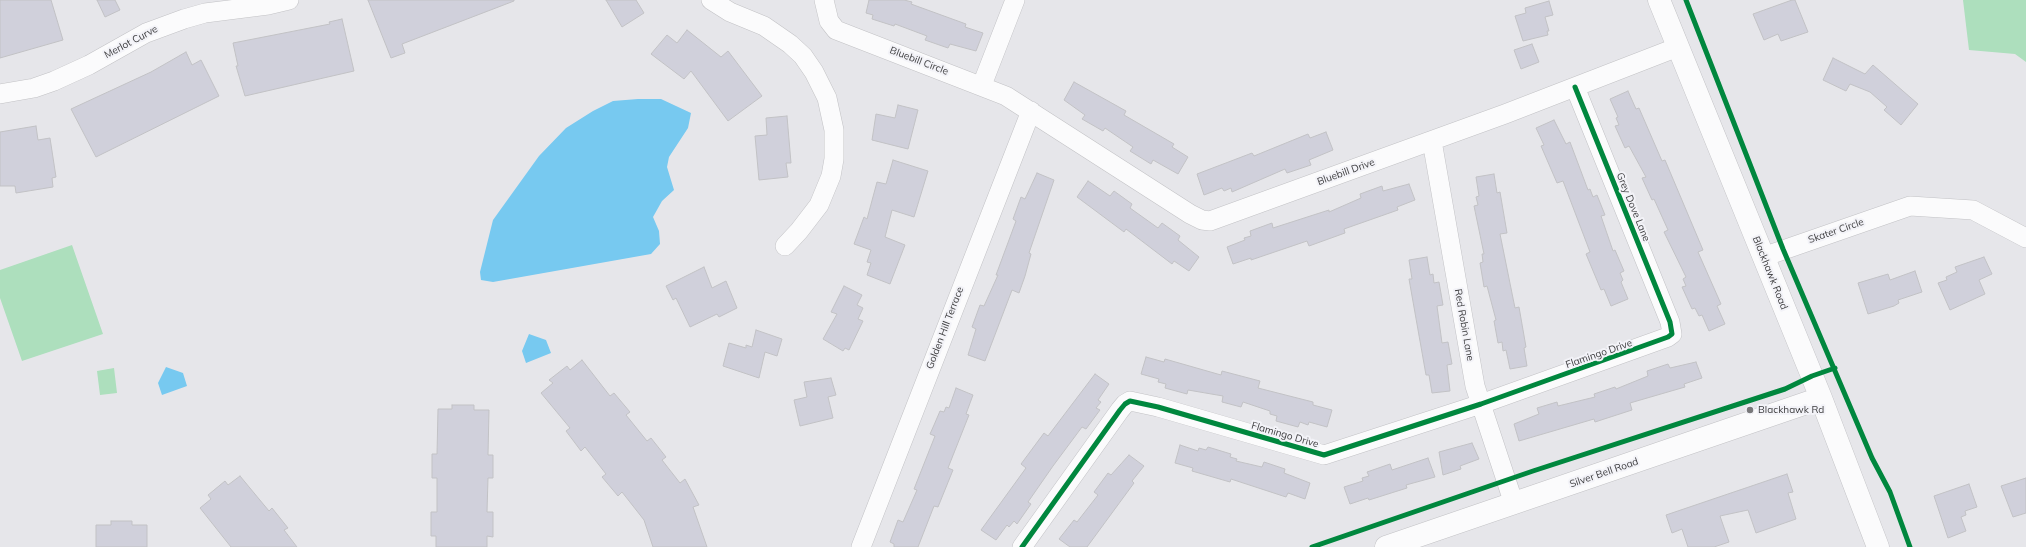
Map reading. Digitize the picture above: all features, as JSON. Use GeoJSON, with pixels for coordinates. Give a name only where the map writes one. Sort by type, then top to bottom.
{"type":"FeatureCollection","features":[{"type":"Feature","properties":{"kind":"street","name":"Merlot Curve"},"geometry":{"type":"LineString","coordinates":[[0,94],[34,88],[54,81],[89,65],[146,32],[184,19],[204,13],[289,0]]}},
{"type":"Feature","properties":{"kind":"street"},"geometry":{"type":"LineString","coordinates":[[711,0],[730,12],[764,26],[790,44],[803,56],[814,72],[827,98],[834,130],[834,160],[831,176],[819,205],[799,231],[785,246]]}},
{"type":"Feature","properties":{"kind":"street","name":"Bluebill Circle"},"geometry":{"type":"LineString","coordinates":[[824,0],[828,21],[836,30],[982,85],[1031,110]]}},
{"type":"Feature","properties":{"kind":"street"},"geometry":{"type":"LineString","coordinates":[[982,85],[1015,0]]}},
{"type":"Feature","properties":{"kind":"street","name":"Blackhawk Road"},"geometry":{"type":"LineString","coordinates":[[1659,0],[1821,398],[1878,547]]}},
{"type":"Feature","properties":{"kind":"street","name":"Bluebill Drive"},"geometry":{"type":"LineString","coordinates":[[1031,110],[1190,214],[1202,220],[1210,221],[1432,141],[1678,47]]}},
{"type":"Feature","properties":{"kind":"street","name":"Grey Dove Lane"},"geometry":{"type":"LineString","coordinates":[[1575,87],[1670,322],[1672,334]]}},
{"type":"Feature","properties":{"kind":"street","name":"Golden Hill Terrace"},"geometry":{"type":"LineString","coordinates":[[860,547],[1031,110]]}},
{"type":"Feature","properties":{"kind":"street","name":"Red Robin Lane"},"geometry":{"type":"LineString","coordinates":[[1432,141],[1471,365],[1481,404],[1514,504]]}},
{"type":"Feature","properties":{"kind":"street","name":"Skater Circle"},"geometry":{"type":"LineString","coordinates":[[1763,257],[1910,206],[1973,210],[2026,238]]}},
{"type":"Feature","properties":{"kind":"street","name":"Flamingo Drive"},"geometry":{"type":"LineString","coordinates":[[1022,547],[1120,410],[1130,401],[1324,454],[1481,404],[1635,350],[1672,334]]}},
{"type":"Feature","properties":{"kind":"street","name":"Silver Bell Road"},"geometry":{"type":"LineString","coordinates":[[1386,547],[1424,541],[1514,504],[1821,398]]}},
{"type":"Feature","properties":{"kind":"green space"},"geometry":{"type":"Polygon","coordinates":[[[1963,0],[2026,0],[2026,62],[2015,54],[1969,50],[1963,0]]]}},
{"type":"Feature","properties":{"kind":"green space"},"geometry":{"type":"Polygon","coordinates":[[[72,245],[103,334],[22,361],[0,298],[0,270],[72,245]]]}},
{"type":"Feature","properties":{"kind":"green space"},"geometry":{"type":"Polygon","coordinates":[[[114,368],[117,393],[100,395],[97,371],[114,368]]]}},
{"type":"Feature","properties":{"kind":"water"},"geometry":{"type":"Polygon","coordinates":[[[661,99],[691,113],[688,128],[669,157],[667,167],[674,190],[662,201],[653,217],[659,231],[660,244],[651,254],[493,282],[481,280],[480,272],[493,220],[539,156],[566,128],[593,111],[613,101],[661,99]]]}},
{"type":"Feature","properties":{"kind":"water"},"geometry":{"type":"Polygon","coordinates":[[[529,334],[546,340],[551,353],[526,363],[522,351],[529,334]]]}},
{"type":"Feature","properties":{"kind":"water"},"geometry":{"type":"Polygon","coordinates":[[[166,367],[183,373],[187,386],[162,395],[158,383],[166,367]]]}},
{"type":"Feature","properties":{"kind":"building"},"geometry":{"type":"Polygon","coordinates":[[[0,0],[51,0],[63,40],[0,58],[0,0]]]}},
{"type":"Feature","properties":{"kind":"building"},"geometry":{"type":"Polygon","coordinates":[[[97,0],[115,0],[120,10],[105,17],[97,0]]]}},
{"type":"Feature","properties":{"kind":"building"},"geometry":{"type":"Polygon","coordinates":[[[368,0],[514,1],[402,44],[405,53],[391,58],[368,0]]]}},
{"type":"Feature","properties":{"kind":"building"},"geometry":{"type":"Polygon","coordinates":[[[606,0],[636,0],[644,13],[622,27],[606,0]]]}},
{"type":"Feature","properties":{"kind":"building"},"geometry":{"type":"Polygon","coordinates":[[[869,0],[904,0],[912,2],[911,4],[966,24],[965,27],[983,33],[976,51],[950,44],[948,48],[925,40],[927,36],[895,24],[894,26],[872,19],[873,15],[866,13],[869,0]]]}},
{"type":"Feature","properties":{"kind":"building"},"geometry":{"type":"Polygon","coordinates":[[[1795,0],[1808,32],[1781,41],[1778,34],[1764,40],[1753,14],[1795,0]]]}},
{"type":"Feature","properties":{"kind":"building"},"geometry":{"type":"Polygon","coordinates":[[[1549,1],[1553,15],[1545,17],[1549,31],[1547,31],[1548,35],[1523,41],[1515,16],[1526,13],[1525,8],[1549,1]]]}},
{"type":"Feature","properties":{"kind":"building"},"geometry":{"type":"Polygon","coordinates":[[[342,19],[354,71],[245,96],[236,66],[238,66],[233,43],[330,24],[329,22],[342,19]]]}},
{"type":"Feature","properties":{"kind":"building"},"geometry":{"type":"Polygon","coordinates":[[[687,30],[721,57],[728,51],[762,96],[728,121],[691,71],[684,79],[651,54],[667,35],[677,43],[687,30]]]}},
{"type":"Feature","properties":{"kind":"building"},"geometry":{"type":"Polygon","coordinates":[[[1532,44],[1539,62],[1521,69],[1514,50],[1532,44]]]}},
{"type":"Feature","properties":{"kind":"building"},"geometry":{"type":"Polygon","coordinates":[[[186,52],[192,65],[201,60],[219,96],[96,157],[71,109],[151,72],[186,52]]]}},
{"type":"Feature","properties":{"kind":"building"},"geometry":{"type":"Polygon","coordinates":[[[1833,58],[1865,74],[1873,65],[1918,104],[1901,125],[1884,110],[1887,107],[1870,92],[1850,84],[1846,91],[1823,80],[1833,58]]]}},
{"type":"Feature","properties":{"kind":"building"},"geometry":{"type":"Polygon","coordinates":[[[1074,82],[1126,111],[1124,115],[1174,144],[1172,147],[1188,157],[1178,174],[1153,160],[1151,164],[1130,151],[1133,147],[1105,128],[1103,131],[1082,119],[1085,115],[1064,100],[1074,82]]]}},
{"type":"Feature","properties":{"kind":"building"},"geometry":{"type":"Polygon","coordinates":[[[1628,91],[1636,109],[1639,108],[1662,161],[1665,160],[1703,250],[1698,252],[1721,304],[1717,306],[1725,324],[1709,331],[1702,315],[1699,316],[1695,308],[1692,309],[1682,287],[1686,286],[1683,279],[1686,277],[1664,232],[1668,230],[1654,199],[1652,200],[1642,178],[1646,177],[1629,146],[1625,148],[1615,126],[1619,125],[1616,118],[1618,117],[1610,99],[1628,91]]]}},
{"type":"Feature","properties":{"kind":"building"},"geometry":{"type":"Polygon","coordinates":[[[898,105],[918,110],[908,149],[872,140],[876,114],[895,118],[898,105]]]}},
{"type":"Feature","properties":{"kind":"building"},"geometry":{"type":"Polygon","coordinates":[[[787,116],[791,163],[786,163],[788,177],[759,180],[755,136],[767,135],[766,118],[787,116]]]}},
{"type":"Feature","properties":{"kind":"building"},"geometry":{"type":"Polygon","coordinates":[[[1554,120],[1566,144],[1570,142],[1588,190],[1590,189],[1593,197],[1597,195],[1605,215],[1601,216],[1613,251],[1615,250],[1624,271],[1620,273],[1623,280],[1621,282],[1628,299],[1611,306],[1604,289],[1601,290],[1586,254],[1590,252],[1563,181],[1557,183],[1541,146],[1544,145],[1536,128],[1554,120]]]}},
{"type":"Feature","properties":{"kind":"building"},"geometry":{"type":"Polygon","coordinates":[[[36,126],[38,140],[50,138],[56,177],[52,178],[53,187],[16,193],[15,186],[0,186],[0,132],[36,126]]]}},
{"type":"Feature","properties":{"kind":"building"},"geometry":{"type":"Polygon","coordinates":[[[1326,132],[1333,150],[1309,160],[1311,165],[1287,173],[1285,169],[1232,192],[1231,188],[1224,191],[1222,188],[1204,195],[1197,174],[1252,153],[1254,156],[1308,134],[1310,138],[1326,132]]]}},
{"type":"Feature","properties":{"kind":"building"},"geometry":{"type":"Polygon","coordinates":[[[893,160],[928,171],[914,217],[892,210],[885,237],[905,245],[890,284],[867,275],[871,263],[867,262],[871,250],[854,244],[864,217],[867,219],[877,182],[886,184],[893,160]]]}},
{"type":"Feature","properties":{"kind":"building"},"geometry":{"type":"Polygon","coordinates":[[[1037,173],[1054,180],[1029,253],[1031,254],[1019,293],[1012,290],[985,361],[968,355],[976,329],[972,327],[980,305],[984,306],[998,275],[996,275],[1016,221],[1013,219],[1021,197],[1025,199],[1037,173]]]}},
{"type":"Feature","properties":{"kind":"building"},"geometry":{"type":"Polygon","coordinates":[[[1494,174],[1497,193],[1500,192],[1507,233],[1500,234],[1515,308],[1519,307],[1526,347],[1524,348],[1527,366],[1510,369],[1506,350],[1503,351],[1502,342],[1498,343],[1494,321],[1496,320],[1487,286],[1484,287],[1480,263],[1483,262],[1482,254],[1484,254],[1474,206],[1478,205],[1476,197],[1479,196],[1476,177],[1494,174]]]}},
{"type":"Feature","properties":{"kind":"building"},"geometry":{"type":"Polygon","coordinates":[[[1088,181],[1110,196],[1114,191],[1132,204],[1130,208],[1158,228],[1162,223],[1180,236],[1178,240],[1199,257],[1189,271],[1174,261],[1172,264],[1126,229],[1124,232],[1077,197],[1088,181]]]}},
{"type":"Feature","properties":{"kind":"building"},"geometry":{"type":"Polygon","coordinates":[[[1409,184],[1415,200],[1397,207],[1398,210],[1344,229],[1345,233],[1309,246],[1307,241],[1251,260],[1251,258],[1233,264],[1227,247],[1251,236],[1250,231],[1272,223],[1273,228],[1329,210],[1329,212],[1361,198],[1360,194],[1382,186],[1383,191],[1409,184]]]}},
{"type":"Feature","properties":{"kind":"building"},"geometry":{"type":"Polygon","coordinates":[[[1427,257],[1430,275],[1433,274],[1434,283],[1439,282],[1443,305],[1437,306],[1442,343],[1448,342],[1452,364],[1447,365],[1450,391],[1432,393],[1429,375],[1426,375],[1409,279],[1412,279],[1409,260],[1427,257]]]}},
{"type":"Feature","properties":{"kind":"building"},"geometry":{"type":"Polygon","coordinates":[[[1984,257],[1992,274],[1979,280],[1985,294],[1950,310],[1938,283],[1947,280],[1946,277],[1957,272],[1955,267],[1984,257]]]}},
{"type":"Feature","properties":{"kind":"building"},"geometry":{"type":"Polygon","coordinates":[[[704,267],[712,288],[726,281],[737,308],[719,317],[717,314],[690,327],[676,298],[673,300],[666,286],[704,267]]]}},
{"type":"Feature","properties":{"kind":"building"},"geometry":{"type":"Polygon","coordinates":[[[1915,271],[1922,292],[1898,300],[1899,303],[1894,306],[1868,314],[1858,283],[1888,274],[1890,280],[1915,271]]]}},
{"type":"Feature","properties":{"kind":"building"},"geometry":{"type":"Polygon","coordinates":[[[844,286],[862,295],[857,305],[863,308],[858,319],[863,321],[849,350],[845,348],[843,351],[823,339],[837,314],[831,312],[844,286]]]}},
{"type":"Feature","properties":{"kind":"building"},"geometry":{"type":"Polygon","coordinates":[[[756,330],[782,339],[777,356],[765,352],[759,378],[723,366],[729,343],[746,348],[746,345],[752,347],[756,330]]]}},
{"type":"Feature","properties":{"kind":"building"},"geometry":{"type":"Polygon","coordinates":[[[1146,357],[1164,362],[1165,359],[1221,375],[1222,371],[1260,381],[1258,388],[1313,402],[1313,405],[1332,410],[1327,427],[1309,422],[1308,425],[1300,422],[1298,427],[1276,421],[1277,416],[1270,414],[1270,411],[1243,402],[1241,407],[1222,402],[1223,396],[1188,390],[1187,394],[1165,388],[1166,384],[1158,382],[1159,379],[1141,374],[1146,357]]]}},
{"type":"Feature","properties":{"kind":"building"},"geometry":{"type":"Polygon","coordinates":[[[582,360],[610,396],[614,393],[630,412],[626,415],[647,441],[651,438],[666,457],[662,460],[680,483],[685,479],[699,505],[693,507],[707,547],[653,547],[644,520],[622,492],[618,496],[602,477],[606,474],[585,447],[581,451],[566,431],[570,428],[541,393],[553,383],[549,380],[567,366],[570,370],[582,360]]]}},
{"type":"Feature","properties":{"kind":"building"},"geometry":{"type":"Polygon","coordinates":[[[1696,362],[1702,378],[1684,384],[1685,387],[1630,403],[1632,410],[1595,422],[1594,419],[1519,441],[1514,424],[1539,414],[1537,408],[1557,402],[1558,406],[1595,397],[1594,394],[1615,387],[1616,389],[1648,376],[1647,371],[1668,364],[1670,368],[1696,362]]]}},
{"type":"Feature","properties":{"kind":"building"},"geometry":{"type":"Polygon","coordinates":[[[1095,374],[1109,384],[1098,400],[1101,402],[1096,408],[1100,410],[1086,429],[1082,427],[1053,466],[1028,502],[1031,504],[1017,524],[1014,521],[1009,527],[1007,525],[996,540],[981,530],[1026,468],[1021,464],[1044,433],[1048,436],[1095,374]]]}},
{"type":"Feature","properties":{"kind":"building"},"geometry":{"type":"Polygon","coordinates":[[[831,378],[836,395],[828,397],[833,418],[800,426],[794,400],[807,397],[804,382],[831,378]]]}},
{"type":"Feature","properties":{"kind":"building"},"geometry":{"type":"Polygon","coordinates":[[[956,388],[973,395],[966,414],[969,415],[948,468],[953,470],[938,507],[934,506],[918,547],[894,547],[894,544],[890,542],[898,520],[903,522],[917,490],[914,489],[935,436],[930,434],[940,411],[944,412],[946,407],[949,408],[956,388]]]}},
{"type":"Feature","properties":{"kind":"building"},"geometry":{"type":"Polygon","coordinates":[[[452,405],[474,405],[474,410],[489,410],[488,455],[493,455],[493,478],[488,478],[487,512],[493,512],[493,537],[487,536],[487,547],[436,547],[436,536],[431,536],[431,512],[437,512],[437,478],[432,478],[432,454],[437,454],[438,409],[452,409],[452,405]]]}},
{"type":"Feature","properties":{"kind":"building"},"geometry":{"type":"Polygon","coordinates":[[[1472,443],[1479,459],[1460,466],[1461,469],[1443,475],[1439,452],[1472,443]]]}},
{"type":"Feature","properties":{"kind":"building"},"geometry":{"type":"Polygon","coordinates":[[[1180,445],[1198,451],[1199,448],[1206,450],[1208,447],[1231,454],[1230,457],[1237,459],[1236,461],[1262,467],[1264,462],[1285,469],[1284,473],[1310,483],[1305,499],[1288,493],[1286,497],[1231,479],[1230,482],[1192,471],[1193,468],[1175,463],[1180,445]]]}},
{"type":"Feature","properties":{"kind":"building"},"geometry":{"type":"Polygon","coordinates":[[[1129,455],[1144,466],[1132,481],[1134,483],[1087,547],[1070,547],[1059,539],[1074,520],[1077,522],[1098,495],[1094,492],[1108,473],[1111,475],[1129,455]]]}},
{"type":"Feature","properties":{"kind":"building"},"geometry":{"type":"Polygon","coordinates":[[[1428,458],[1435,477],[1406,485],[1407,488],[1369,500],[1368,498],[1350,504],[1344,487],[1363,481],[1362,478],[1369,476],[1367,472],[1390,464],[1392,470],[1428,458]]]}},
{"type":"Feature","properties":{"kind":"building"},"geometry":{"type":"Polygon","coordinates":[[[1787,474],[1793,492],[1788,493],[1796,519],[1756,533],[1748,510],[1720,516],[1729,542],[1714,547],[1688,547],[1682,529],[1672,533],[1666,515],[1787,474]]]}},
{"type":"Feature","properties":{"kind":"building"},"geometry":{"type":"Polygon","coordinates":[[[240,476],[269,511],[272,508],[288,528],[284,530],[297,547],[231,547],[200,508],[211,499],[208,495],[225,481],[228,485],[240,476]]]}},
{"type":"Feature","properties":{"kind":"building"},"geometry":{"type":"Polygon","coordinates":[[[2026,478],[2026,513],[2013,517],[2001,486],[2026,478]]]}},
{"type":"Feature","properties":{"kind":"building"},"geometry":{"type":"Polygon","coordinates":[[[1969,484],[1977,507],[1965,511],[1966,515],[1961,517],[1966,531],[1948,538],[1934,496],[1969,484]]]}},
{"type":"Feature","properties":{"kind":"building"},"geometry":{"type":"Polygon","coordinates":[[[111,521],[132,521],[132,525],[147,525],[147,547],[96,547],[96,525],[111,525],[111,521]]]}},
{"type":"Feature","properties":{"kind":"cycle path"},"geometry":{"type":"LineString","coordinates":[[1686,0],[1783,249],[1872,458],[1890,492],[1910,547]]}},
{"type":"Feature","properties":{"kind":"cycle path"},"geometry":{"type":"LineString","coordinates":[[1022,547],[1120,410],[1130,401],[1158,407],[1324,455],[1481,404],[1668,337],[1672,334],[1670,322],[1575,87]]}},
{"type":"Feature","properties":{"kind":"cycle path"},"geometry":{"type":"LineString","coordinates":[[1312,547],[1533,471],[1785,389],[1812,376],[1835,368]]}},
{"type":"Feature","properties":{"kind":"place","name":"Blackhawk Rd"},"geometry":{"type":"Point","coordinates":[1750,410]}}]}
